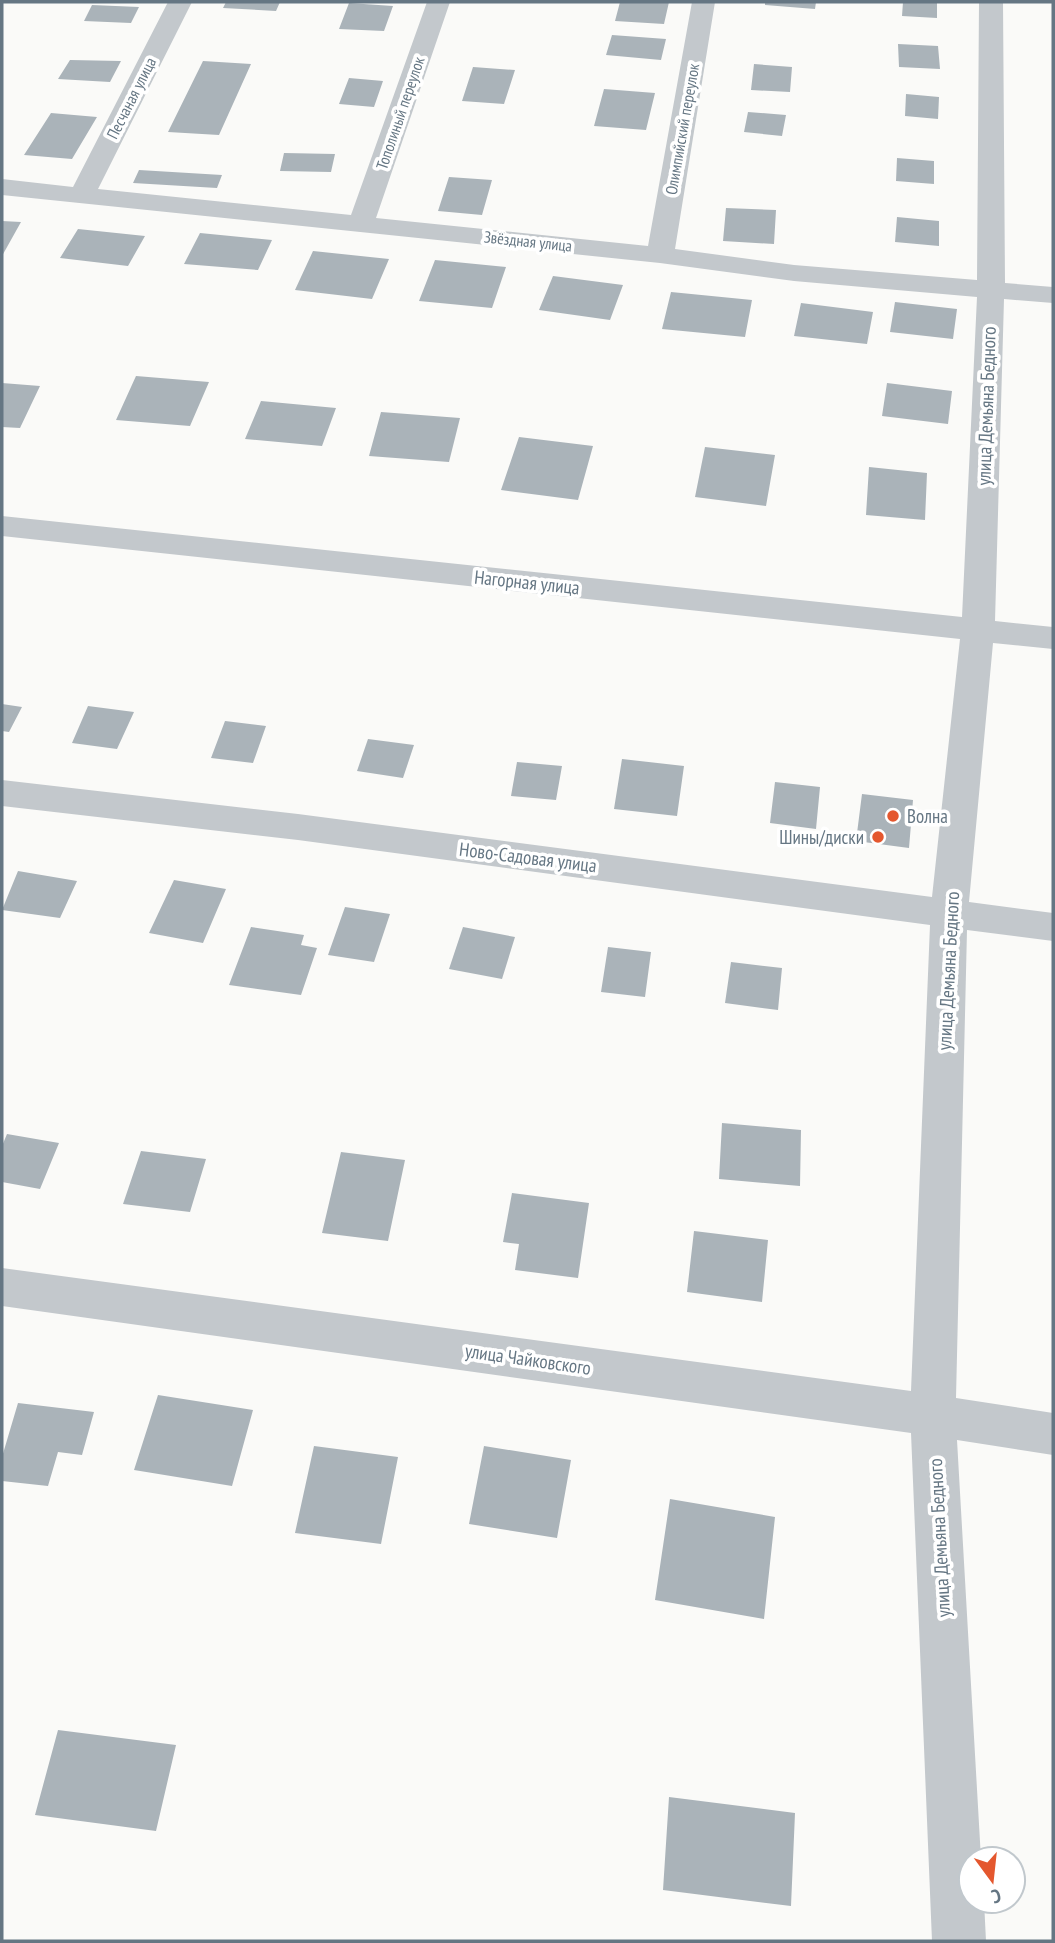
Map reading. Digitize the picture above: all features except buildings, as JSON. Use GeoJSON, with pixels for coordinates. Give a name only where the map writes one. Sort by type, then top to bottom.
{"type":"FeatureCollection","features":[{"type":"Feature","properties":{"kind":"street","name":"Песчаная улица"},"geometry":{"type":"LineString","coordinates":[[82,195],[180,2]]}},
{"type":"Feature","properties":{"kind":"street","name":"Тополиный переулок"},"geometry":{"type":"LineString","coordinates":[[361,224],[439,2]]}},
{"type":"Feature","properties":{"kind":"street","name":"Олимпийский переулок"},"geometry":{"type":"LineString","coordinates":[[660,255],[704,2]]}},
{"type":"Feature","properties":{"kind":"street","name":"улица Демьяна Бедного"},"geometry":{"type":"LineString","coordinates":[[959,1941],[933,1415],[949,913],[978,630],[990,289],[991,2]]}},
{"type":"Feature","properties":{"kind":"street","name":"Звёздная улица"},"geometry":{"type":"LineString","coordinates":[[2,187],[660,255],[794,274],[1053,295]]}},
{"type":"Feature","properties":{"kind":"street","name":"Нагорная улица"},"geometry":{"type":"LineString","coordinates":[[2,526],[1053,638]]}},
{"type":"Feature","properties":{"kind":"street","name":"Ново-Садовая улица"},"geometry":{"type":"LineString","coordinates":[[2,793],[312,829],[1053,927]]}},
{"type":"Feature","properties":{"kind":"street","name":"улица Чайковского"},"geometry":{"type":"LineString","coordinates":[[2,1287],[933,1415],[1053,1434]]}},
{"type":"Feature","properties":{"kind":"place","name":"Волна"},"geometry":{"type":"Point","coordinates":[893,816]}},
{"type":"Feature","properties":{"kind":"place","name":"Шины/диски"},"geometry":{"type":"Point","coordinates":[878,837]}}]}
